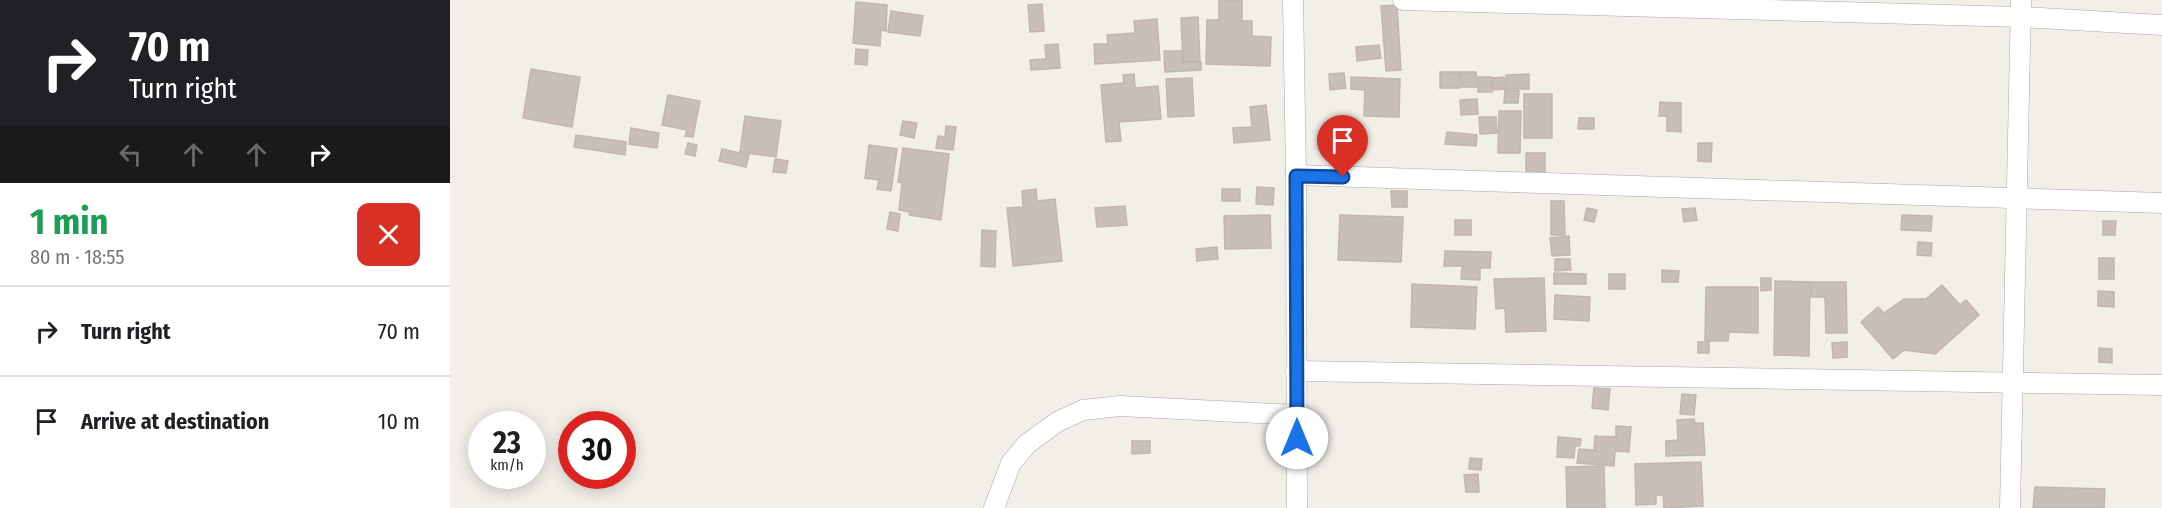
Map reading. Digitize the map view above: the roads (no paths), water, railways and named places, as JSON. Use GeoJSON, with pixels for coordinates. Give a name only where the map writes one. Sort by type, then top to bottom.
{"type":"FeatureCollection","features":[{"type":"Feature","properties":{"kind":"street"},"geometry":{"type":"LineString","coordinates":[[1293,0],[1297,508]]}},
{"type":"Feature","properties":{"kind":"street"},"geometry":{"type":"LineString","coordinates":[[1402,0],[2021,9],[2162,25]]}},
{"type":"Feature","properties":{"kind":"street"},"geometry":{"type":"LineString","coordinates":[[2010,508],[2021,9]]}},
{"type":"Feature","properties":{"kind":"street"},"geometry":{"type":"LineString","coordinates":[[1296,176],[2162,203]]}},
{"type":"Feature","properties":{"kind":"street"},"geometry":{"type":"LineString","coordinates":[[1296,371],[2162,385]]}},
{"type":"Feature","properties":{"kind":"street"},"geometry":{"type":"LineString","coordinates":[[994,508],[1011,463],[1027,444],[1057,422],[1083,410],[1120,406],[1296,415]]}}]}
